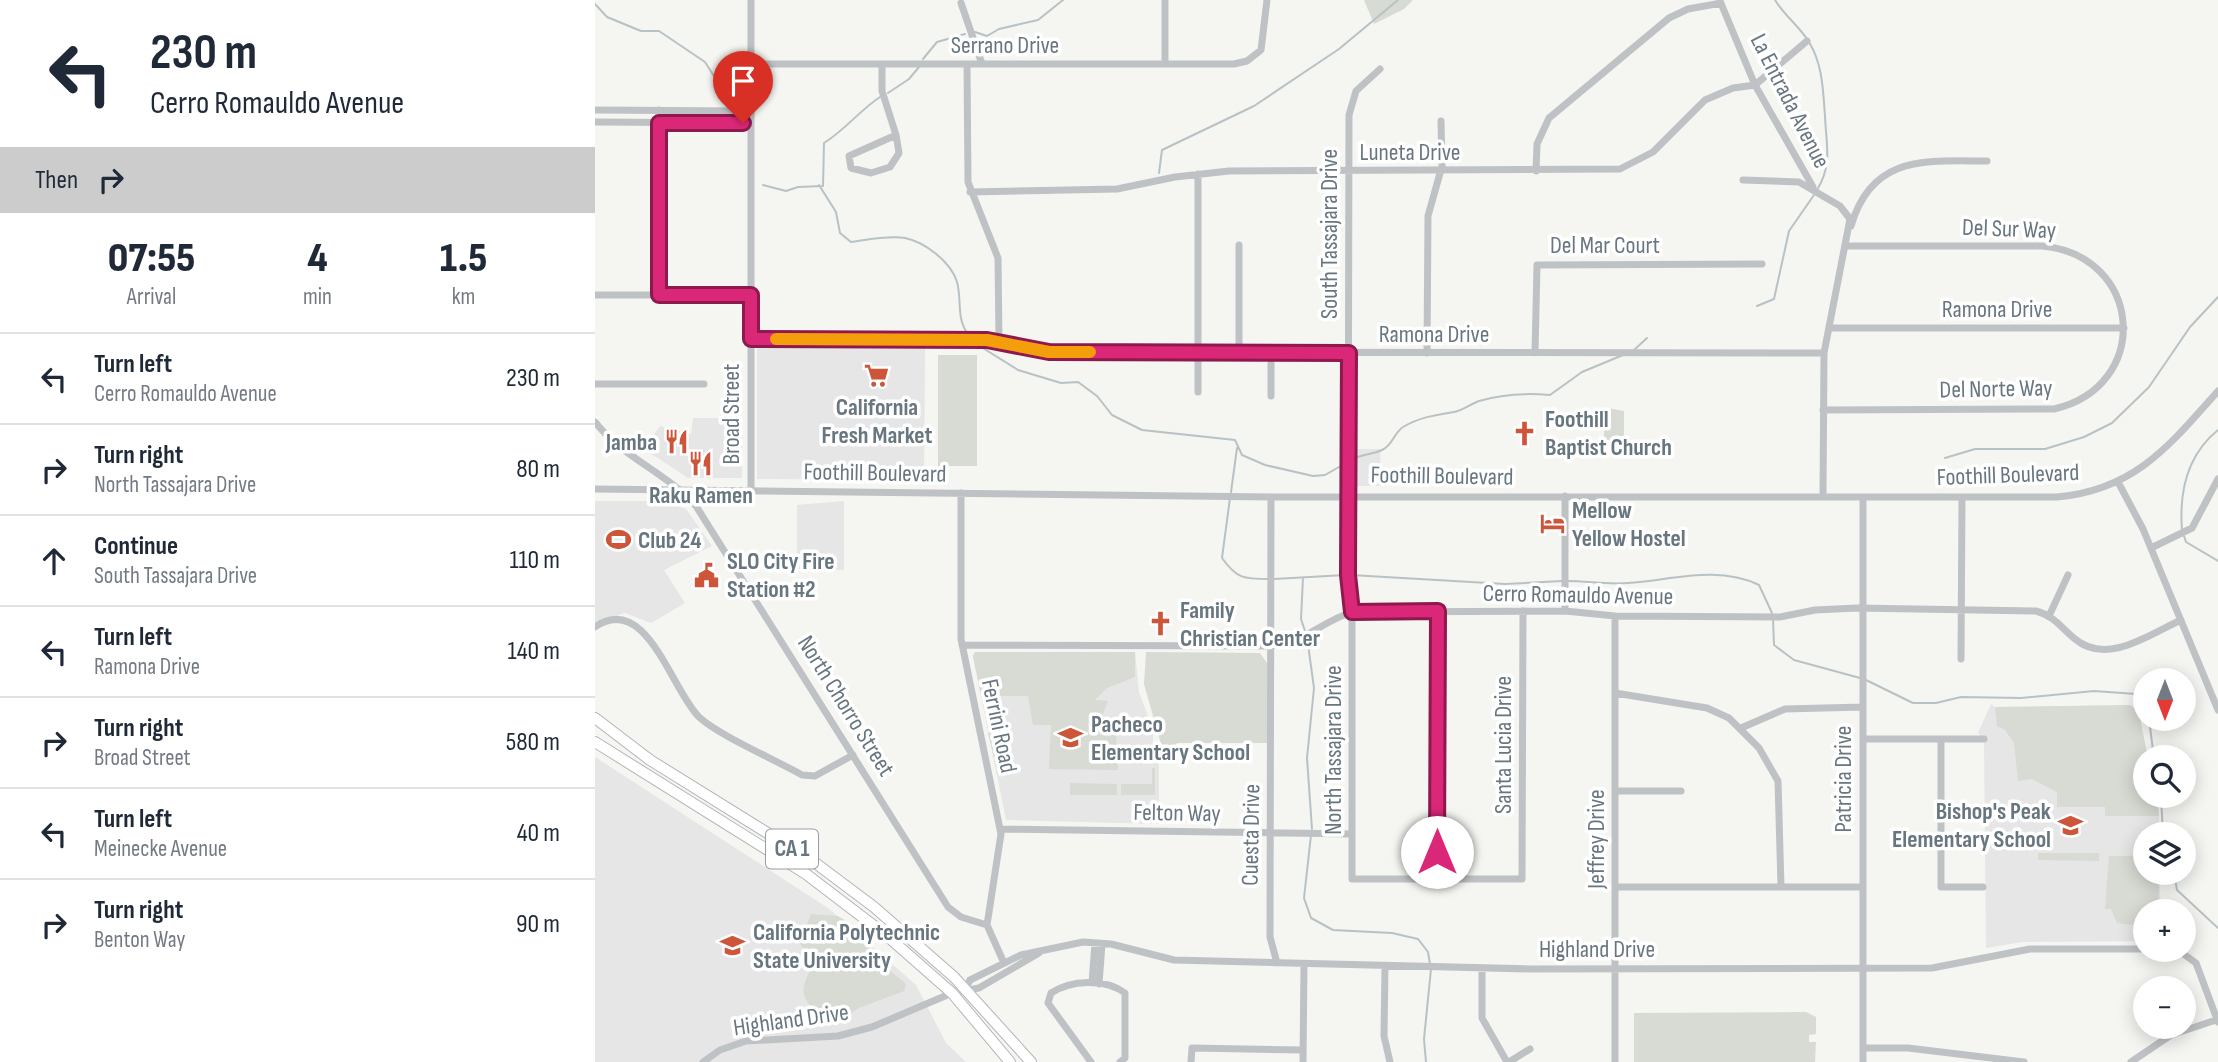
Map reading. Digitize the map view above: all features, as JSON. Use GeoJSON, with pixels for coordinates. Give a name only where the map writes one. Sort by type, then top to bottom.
{"type":"FeatureCollection","features":[{"type":"Feature","properties":{"kind":"highway","name":"CA 1"},"geometry":{"type":"LineString","coordinates":[[595,718],[650,760],[814,862],[903,931],[965,989],[1031,1062]]}},
{"type":"Feature","properties":{"kind":"highway","name":"CA 1"},"geometry":{"type":"LineString","coordinates":[[595,742],[806,874],[886,935],[951,993],[1010,1062]]}},
{"type":"Feature","properties":{"kind":"street","name":"Broad Street"},"geometry":{"type":"LineString","coordinates":[[751,0],[751,492]]}},
{"type":"Feature","properties":{"kind":"street"},"geometry":{"type":"LineString","coordinates":[[1165,0],[1165,64]]}},
{"type":"Feature","properties":{"kind":"street","name":"Serrano Drive"},"geometry":{"type":"LineString","coordinates":[[751,64],[1234,64],[1257,55],[1263,43],[1267,0]]}},
{"type":"Feature","properties":{"kind":"street"},"geometry":{"type":"LineString","coordinates":[[961,2],[982,64]]}},
{"type":"Feature","properties":{"kind":"street"},"geometry":{"type":"LineString","coordinates":[[1536,172],[1539,135],[1556,111],[1669,18],[1688,9],[1720,2]]}},
{"type":"Feature","properties":{"kind":"street","name":"La Entrada Avenue"},"geometry":{"type":"LineString","coordinates":[[1720,2],[1755,85],[1816,191],[1844,209],[1850,219],[1850,230]]}},
{"type":"Feature","properties":{"kind":"street","name":"Luneta Drive"},"geometry":{"type":"LineString","coordinates":[[970,192],[1117,189],[1198,174],[1608,171],[1632,165],[1653,152],[1705,100],[1733,88],[1755,85],[1807,41]]}},
{"type":"Feature","properties":{"kind":"street"},"geometry":{"type":"LineString","coordinates":[[967,64],[967,171],[970,192],[992,237],[998,258],[999,341]]}},
{"type":"Feature","properties":{"kind":"street"},"geometry":{"type":"LineString","coordinates":[[882,66],[882,91],[896,135],[899,153],[890,167],[871,173],[851,169],[849,156],[896,135]]}},
{"type":"Feature","properties":{"kind":"street","name":"South Tassajara Drive"},"geometry":{"type":"LineString","coordinates":[[1349,495],[1349,171],[1352,99],[1360,85],[1380,69]]}},
{"type":"Feature","properties":{"kind":"street"},"geometry":{"type":"LineString","coordinates":[[595,110],[743,111],[751,117],[743,123],[595,122]]}},
{"type":"Feature","properties":{"kind":"street"},"geometry":{"type":"LineString","coordinates":[[659,110],[659,295]]}},
{"type":"Feature","properties":{"kind":"street"},"geometry":{"type":"LineString","coordinates":[[1427,353],[1428,216],[1441,172],[1441,121]]}},
{"type":"Feature","properties":{"kind":"street"},"geometry":{"type":"LineString","coordinates":[[1823,496],[1824,353],[1846,246],[1857,208],[1869,189],[1893,170],[1923,162],[1987,161]]}},
{"type":"Feature","properties":{"kind":"street"},"geometry":{"type":"LineString","coordinates":[[1198,174],[1198,392]]}},
{"type":"Feature","properties":{"kind":"street"},"geometry":{"type":"LineString","coordinates":[[1743,180],[1791,180],[1816,191]]}},
{"type":"Feature","properties":{"kind":"street"},"geometry":{"type":"LineString","coordinates":[[1239,245],[1239,353]]}},
{"type":"Feature","properties":{"kind":"street","name":"Del Sur Way"},"geometry":{"type":"LineString","coordinates":[[1846,246],[2042,246],[2067,250],[2090,262],[2108,280],[2120,303],[2124,328]]}},
{"type":"Feature","properties":{"kind":"street","name":"Del Mar Court"},"geometry":{"type":"LineString","coordinates":[[1535,353],[1537,265],[1762,264]]}},
{"type":"Feature","properties":{"kind":"street"},"geometry":{"type":"LineString","coordinates":[[595,295],[751,295]]}},
{"type":"Feature","properties":{"kind":"street","name":"Ramona Drive"},"geometry":{"type":"LineString","coordinates":[[1829,328],[2124,328]]}},
{"type":"Feature","properties":{"kind":"street","name":"Del Norte Way"},"geometry":{"type":"LineString","coordinates":[[1823,410],[2042,410],[2067,406],[2090,395],[2108,377],[2120,354],[2124,328]]}},
{"type":"Feature","properties":{"kind":"street","name":"Ramona Drive"},"geometry":{"type":"LineString","coordinates":[[751,339],[999,341],[1049,352],[1824,353]]}},
{"type":"Feature","properties":{"kind":"street"},"geometry":{"type":"LineString","coordinates":[[1271,353],[1271,396]]}},
{"type":"Feature","properties":{"kind":"street"},"geometry":{"type":"LineString","coordinates":[[595,384],[704,384]]}},
{"type":"Feature","properties":{"kind":"street","name":"Foothill Boulevard"},"geometry":{"type":"LineString","coordinates":[[595,489],[1272,496],[2070,496],[2118,482],[2167,449],[2218,391]]}},
{"type":"Feature","properties":{"kind":"street","name":"North Chorro Street"},"geometry":{"type":"LineString","coordinates":[[595,422],[618,445],[683,491],[723,544],[948,907],[961,917],[987,925]]}},
{"type":"Feature","properties":{"kind":"street"},"geometry":{"type":"LineString","coordinates":[[2151,548],[2192,528],[2218,479]]}},
{"type":"Feature","properties":{"kind":"street"},"geometry":{"type":"LineString","coordinates":[[2118,482],[2151,548],[2218,710]]}},
{"type":"Feature","properties":{"kind":"street","name":"Ferrini Road"},"geometry":{"type":"LineString","coordinates":[[961,493],[962,645],[1000,829],[987,925]]}},
{"type":"Feature","properties":{"kind":"street","name":"North Tassajara Drive"},"geometry":{"type":"LineString","coordinates":[[1349,495],[1352,879],[1437,879]]}},
{"type":"Feature","properties":{"kind":"street","name":"Cuesta Drive"},"geometry":{"type":"LineString","coordinates":[[1272,496],[1270,937],[1277,963]]}},
{"type":"Feature","properties":{"kind":"street"},"geometry":{"type":"LineString","coordinates":[[1565,496],[1565,611]]}},
{"type":"Feature","properties":{"kind":"street","name":"Patricia Drive"},"geometry":{"type":"LineString","coordinates":[[1863,496],[1863,1062]]}},
{"type":"Feature","properties":{"kind":"street"},"geometry":{"type":"LineString","coordinates":[[1961,659],[1962,497]]}},
{"type":"Feature","properties":{"kind":"street"},"geometry":{"type":"LineString","coordinates":[[2068,575],[2049,616],[2081,644],[2106,650],[2125,646],[2181,620]]}},
{"type":"Feature","properties":{"kind":"street","name":"Cerro Romauldo Avenue"},"geometry":{"type":"LineString","coordinates":[[962,645],[1272,646],[1307,637],[1327,621],[1352,612],[1565,611],[1615,616],[1780,617],[1815,610],[1863,608],[2027,610],[2049,616]]}},
{"type":"Feature","properties":{"kind":"street"},"geometry":{"type":"LineString","coordinates":[[1437,879],[1438,611]]}},
{"type":"Feature","properties":{"kind":"street","name":"Santa Lucia Drive"},"geometry":{"type":"LineString","coordinates":[[1437,879],[1523,879],[1523,611]]}},
{"type":"Feature","properties":{"kind":"street","name":"Jeffrey Drive"},"geometry":{"type":"LineString","coordinates":[[1615,616],[1615,1062]]}},
{"type":"Feature","properties":{"kind":"street"},"geometry":{"type":"LineString","coordinates":[[595,627],[612,619],[637,625],[697,715],[802,775],[815,776],[853,755]]}},
{"type":"Feature","properties":{"kind":"street"},"geometry":{"type":"LineString","coordinates":[[1615,693],[1707,708],[1729,718],[1759,748],[1778,782],[1781,887]]}},
{"type":"Feature","properties":{"kind":"street"},"geometry":{"type":"LineString","coordinates":[[1741,729],[1785,709],[1863,707]]}},
{"type":"Feature","properties":{"kind":"street"},"geometry":{"type":"LineString","coordinates":[[1863,739],[1984,739]]}},
{"type":"Feature","properties":{"kind":"street"},"geometry":{"type":"LineString","coordinates":[[1941,739],[1941,887],[1983,887]]}},
{"type":"Feature","properties":{"kind":"street"},"geometry":{"type":"LineString","coordinates":[[1615,791],[1681,791]]}},
{"type":"Feature","properties":{"kind":"street","name":"Felton Way"},"geometry":{"type":"LineString","coordinates":[[1000,829],[1352,834]]}},
{"type":"Feature","properties":{"kind":"street"},"geometry":{"type":"LineString","coordinates":[[1615,887],[1863,887]]}},
{"type":"Feature","properties":{"kind":"street"},"geometry":{"type":"LineString","coordinates":[[987,925],[1003,963]]}},
{"type":"Feature","properties":{"kind":"street"},"geometry":{"type":"LineString","coordinates":[[1096,983],[1099,943]]}},
{"type":"Feature","properties":{"kind":"street","name":"Highland Drive"},"geometry":{"type":"LineString","coordinates":[[965,989],[970,980],[1003,963],[1049,948],[1099,943],[1174,960],[1482,968],[1945,966],[2030,949],[2133,949]]}},
{"type":"Feature","properties":{"kind":"street","name":"Highland Drive"},"geometry":{"type":"LineString","coordinates":[[703,1062],[720,1050],[746,1041],[855,1032],[951,993],[979,988],[1049,948]]}},
{"type":"Feature","properties":{"kind":"street"},"geometry":{"type":"LineString","coordinates":[[2131,1062],[2171,1035],[2217,1021],[2195,962]]}},
{"type":"Feature","properties":{"kind":"street"},"geometry":{"type":"LineString","coordinates":[[1303,1062],[1304,964]]}},
{"type":"Feature","properties":{"kind":"street"},"geometry":{"type":"LineString","coordinates":[[1385,966],[1384,1036],[1390,1062]]}},
{"type":"Feature","properties":{"kind":"street"},"geometry":{"type":"LineString","coordinates":[[1482,968],[1482,1018],[1508,1062],[1530,1049]]}},
{"type":"Feature","properties":{"kind":"street"},"geometry":{"type":"LineString","coordinates":[[1091,1062],[1048,1003],[1051,993],[1063,985],[1096,983],[1118,988],[1125,993],[1125,1058],[1120,1062]]}},
{"type":"Feature","properties":{"kind":"street"},"geometry":{"type":"LineString","coordinates":[[1191,1062],[1192,1048],[1303,1050]]}},
{"type":"Feature","properties":{"kind":"street"},"geometry":{"type":"LineString","coordinates":[[1863,1048],[1943,1052],[2024,1062]]}},
{"type":"Feature","properties":{"kind":"street"},"geometry":{"type":"LineString","coordinates":[[1943,1052],[1943,1062]]}},
{"type":"Feature","properties":{"kind":"shaded area"},"geometry":{"type":"Polygon","coordinates":[[[1364,0],[1413,0],[1404,9],[1374,24],[1364,0]]]}},
{"type":"Feature","properties":{"kind":"shaded area"},"geometry":{"type":"Polygon","coordinates":[[[757,348],[925,348],[924,480],[757,479],[757,348]]]}},
{"type":"Feature","properties":{"kind":"shaded area"},"geometry":{"type":"Polygon","coordinates":[[[938,355],[977,355],[977,466],[938,466],[938,355]]]}},
{"type":"Feature","properties":{"kind":"shaded area"},"geometry":{"type":"Polygon","coordinates":[[[1607,408],[1624,411],[1624,446],[1604,445],[1604,411],[1607,408]]]}},
{"type":"Feature","properties":{"kind":"shaded area"},"geometry":{"type":"Polygon","coordinates":[[[693,418],[742,418],[742,478],[688,478],[644,449],[660,426],[691,434],[693,418]]]}},
{"type":"Feature","properties":{"kind":"shaded area"},"geometry":{"type":"Polygon","coordinates":[[[1353,449],[1380,449],[1381,486],[1354,486],[1353,449]]]}},
{"type":"Feature","properties":{"kind":"shaded area"},"geometry":{"type":"Polygon","coordinates":[[[595,501],[664,501],[686,509],[712,546],[664,570],[685,603],[651,623],[625,613],[595,622],[595,501]]]}},
{"type":"Feature","properties":{"kind":"shaded area"},"geometry":{"type":"Polygon","coordinates":[[[844,501],[844,570],[797,569],[797,505],[844,501]]]}},
{"type":"Feature","properties":{"kind":"shaded area","name":"Pacheco Elementary School"},"geometry":{"type":"Polygon","coordinates":[[[975,652],[1135,652],[1139,692],[1153,730],[1153,751],[1159,758],[1159,824],[1006,820],[973,656],[975,652]]]}},
{"type":"Feature","properties":{"kind":"shaded area"},"geometry":{"type":"Polygon","coordinates":[[[975,652],[1135,652],[1135,677],[1107,688],[1095,700],[1108,701],[1103,714],[1111,734],[1116,733],[1118,770],[1049,769],[1051,725],[1033,725],[1028,696],[981,696],[973,656],[975,652]]]}},
{"type":"Feature","properties":{"kind":"shaded area"},"geometry":{"type":"Polygon","coordinates":[[[1146,652],[1260,653],[1267,663],[1267,743],[1177,743],[1175,746],[1161,744],[1144,684],[1146,652]]]}},
{"type":"Feature","properties":{"kind":"shaded area","name":"Bishop's Peak Elementary School"},"geometry":{"type":"Polygon","coordinates":[[[1991,704],[1995,707],[2133,706],[2133,732],[2142,732],[2145,745],[2133,745],[2133,808],[2158,808],[2159,822],[2133,822],[2133,885],[2160,885],[2160,899],[2133,899],[2133,941],[2022,942],[1986,948],[1984,740],[1978,733],[1991,704]]]}},
{"type":"Feature","properties":{"kind":"shaded area"},"geometry":{"type":"Polygon","coordinates":[[[2130,705],[2133,708],[2133,732],[2143,732],[2145,745],[2133,745],[2133,808],[2158,808],[2159,816],[2105,816],[2105,807],[2057,807],[2057,792],[2032,779],[2018,781],[2014,743],[2005,730],[1997,726],[1995,707],[2130,705]]]}},
{"type":"Feature","properties":{"kind":"shaded area"},"geometry":{"type":"Polygon","coordinates":[[[988,733],[996,733],[1003,768],[998,775],[988,733]]]}},
{"type":"Feature","properties":{"kind":"shaded area","name":"California Polytechnic State University"},"geometry":{"type":"Polygon","coordinates":[[[595,757],[828,908],[916,985],[946,1043],[966,1062],[595,1062],[595,757]]]}},
{"type":"Feature","properties":{"kind":"shaded area"},"geometry":{"type":"Polygon","coordinates":[[[1152,768],[1155,768],[1155,795],[1121,795],[1121,784],[1152,784],[1152,768]]]}},
{"type":"Feature","properties":{"kind":"shaded area"},"geometry":{"type":"Polygon","coordinates":[[[1070,783],[1117,784],[1117,795],[1070,795],[1070,783]]]}},
{"type":"Feature","properties":{"kind":"shaded area"},"geometry":{"type":"Polygon","coordinates":[[[2038,853],[2099,853],[2099,861],[2038,860],[2038,853]]]}},
{"type":"Feature","properties":{"kind":"shaded area"},"geometry":{"type":"Polygon","coordinates":[[[2109,856],[2133,856],[2133,885],[2159,885],[2158,899],[2133,899],[2133,925],[2117,923],[2111,909],[2105,909],[2109,856]]]}},
{"type":"Feature","properties":{"kind":"shaded area"},"geometry":{"type":"Polygon","coordinates":[[[811,914],[838,916],[851,924],[888,969],[906,984],[904,991],[859,1008],[833,1025],[807,1002],[805,996],[806,979],[814,961],[800,944],[811,914]]]}},
{"type":"Feature","properties":{"kind":"shaded area"},"geometry":{"type":"Polygon","coordinates":[[[1806,1012],[1816,1017],[1816,1034],[1809,1035],[1809,1042],[1816,1042],[1815,1062],[1634,1062],[1634,1013],[1806,1012]]]}},
{"type":"Feature","properties":{"kind":"waterway"},"geometry":{"type":"LineString","coordinates":[[975,32],[987,36],[999,29],[1038,20],[1063,0]]}},
{"type":"Feature","properties":{"kind":"waterway"},"geometry":{"type":"LineString","coordinates":[[1159,173],[1162,150],[1254,106],[1339,49],[1398,0]]}},
{"type":"Feature","properties":{"kind":"waterway"},"geometry":{"type":"LineString","coordinates":[[1775,0],[1809,42],[1820,69],[1827,163],[1817,190]]}},
{"type":"Feature","properties":{"kind":"waterway"},"geometry":{"type":"LineString","coordinates":[[595,4],[607,17],[641,31],[659,31],[705,62],[731,103]]}},
{"type":"Feature","properties":{"kind":"waterway"},"geometry":{"type":"LineString","coordinates":[[923,59],[937,42],[965,34]]}},
{"type":"Feature","properties":{"kind":"waterway"},"geometry":{"type":"LineString","coordinates":[[888,93],[909,79],[919,67]]}},
{"type":"Feature","properties":{"kind":"waterway"},"geometry":{"type":"LineString","coordinates":[[763,185],[786,191],[798,187],[823,186],[824,143],[880,97]]}},
{"type":"Feature","properties":{"kind":"waterway"},"geometry":{"type":"LineString","coordinates":[[819,185],[836,212],[840,233],[851,242],[885,237],[905,238],[921,244],[943,260],[957,282],[962,322],[968,334]]}},
{"type":"Feature","properties":{"kind":"waterway"},"geometry":{"type":"LineString","coordinates":[[1757,306],[1774,299],[1789,231],[1814,195]]}},
{"type":"Feature","properties":{"kind":"waterway"},"geometry":{"type":"LineString","coordinates":[[1945,458],[1975,449],[2045,449],[2084,437],[2112,423],[2149,387],[2190,327],[2218,297]]}},
{"type":"Feature","properties":{"kind":"waterway"},"geometry":{"type":"LineString","coordinates":[[1634,350],[1647,338]]}},
{"type":"Feature","properties":{"kind":"waterway"},"geometry":{"type":"LineString","coordinates":[[978,345],[1018,370],[1061,383],[1078,382],[1097,396],[1112,415],[1142,430],[1235,440],[1242,455],[1265,465],[1313,476],[1325,475],[1346,463]]}},
{"type":"Feature","properties":{"kind":"waterway"},"geometry":{"type":"LineString","coordinates":[[1351,460],[1386,448],[1403,427],[1416,421],[1457,411],[1496,397],[1550,395],[1582,372],[1623,355]]}},
{"type":"Feature","properties":{"kind":"waterway"},"geometry":{"type":"LineString","coordinates":[[2182,530],[2182,502],[2187,476],[2198,451],[2218,430]]}},
{"type":"Feature","properties":{"kind":"waterway"},"geometry":{"type":"LineString","coordinates":[[1231,492],[1237,448]]}},
{"type":"Feature","properties":{"kind":"waterway"},"geometry":{"type":"LineString","coordinates":[[1230,498],[1222,558],[1237,574],[1253,579],[1269,579]]}},
{"type":"Feature","properties":{"kind":"waterway"},"geometry":{"type":"LineString","coordinates":[[2184,536],[2186,542],[2218,561]]}},
{"type":"Feature","properties":{"kind":"waterway"},"geometry":{"type":"LineString","coordinates":[[1274,579],[1345,575]]}},
{"type":"Feature","properties":{"kind":"waterway"},"geometry":{"type":"LineString","coordinates":[[1351,575],[1505,584],[1562,581]]}},
{"type":"Feature","properties":{"kind":"waterway"},"geometry":{"type":"LineString","coordinates":[[1567,581],[1620,583],[1695,575],[1727,576],[1759,585],[1772,613]]}},
{"type":"Feature","properties":{"kind":"waterway"},"geometry":{"type":"LineString","coordinates":[[1303,578],[1301,619],[1305,631]]}},
{"type":"Feature","properties":{"kind":"waterway"},"geometry":{"type":"LineString","coordinates":[[1773,619],[1774,645],[1794,660],[1860,678]]}},
{"type":"Feature","properties":{"kind":"waterway"},"geometry":{"type":"LineString","coordinates":[[1307,637],[1314,688],[1307,758],[1312,829]]}},
{"type":"Feature","properties":{"kind":"waterway"},"geometry":{"type":"LineString","coordinates":[[1866,680],[1913,703],[1936,703],[1961,697],[2021,698],[2094,691],[2133,694]]}},
{"type":"Feature","properties":{"kind":"waterway"},"geometry":{"type":"LineString","coordinates":[[2151,732],[2152,745]]}},
{"type":"Feature","properties":{"kind":"waterway"},"geometry":{"type":"LineString","coordinates":[[2162,808],[2162,822]]}},
{"type":"Feature","properties":{"kind":"waterway"},"geometry":{"type":"LineString","coordinates":[[1311,835],[1304,898],[1311,918],[1333,930],[1392,933],[1418,939],[1428,952],[1430,964]]}},
{"type":"Feature","properties":{"kind":"waterway"},"geometry":{"type":"LineString","coordinates":[[2176,885],[2177,890],[2218,928]]}},
{"type":"Feature","properties":{"kind":"waterway"},"geometry":{"type":"LineString","coordinates":[[1426,1062],[1424,1039],[1431,969]]}},
{"type":"Feature","properties":{"kind":"slow traffic"},"geometry":{"type":"LineString","coordinates":[[776,339],[812,340],[830,337],[987,340],[1037,351],[1090,352]]}},
{"type":"Feature","properties":{"kind":"place","name":"California Fresh Market"},"geometry":{"type":"Point","coordinates":[877,376]}},
{"type":"Feature","properties":{"kind":"place","name":"Foothill Baptist Church"},"geometry":{"type":"Point","coordinates":[1525,433]}},
{"type":"Feature","properties":{"kind":"place","name":"Jamba"},"geometry":{"type":"Point","coordinates":[677,442]}},
{"type":"Feature","properties":{"kind":"place","name":"Raku Ramen"},"geometry":{"type":"Point","coordinates":[701,464]}},
{"type":"Feature","properties":{"kind":"place","name":"Mellow Yellow Hostel"},"geometry":{"type":"Point","coordinates":[1552,524]}},
{"type":"Feature","properties":{"kind":"place","name":"Club 24"},"geometry":{"type":"Point","coordinates":[618,540]}},
{"type":"Feature","properties":{"kind":"place","name":"SLO City Fire Station #2"},"geometry":{"type":"Point","coordinates":[707,575]}},
{"type":"Feature","properties":{"kind":"place","name":"Family Christian Center"},"geometry":{"type":"Point","coordinates":[1160,624]}},
{"type":"Feature","properties":{"kind":"place","name":"Pacheco Elementary School"},"geometry":{"type":"Point","coordinates":[1071,738]}},
{"type":"Feature","properties":{"kind":"place","name":"Bishop's Peak Elementary School"},"geometry":{"type":"Point","coordinates":[2071,825]}},
{"type":"Feature","properties":{"kind":"place","name":"California Polytechnic State University"},"geometry":{"type":"Point","coordinates":[733,946]}},
{"type":"Feature","properties":{"kind":"route"},"geometry":{"type":"LineString","coordinates":[[743,123],[659,123],[659,295],[751,295],[751,339],[812,340],[830,337],[987,340],[1049,352],[1349,353],[1348,575],[1352,612],[1438,611],[1437,852]]}}]}
